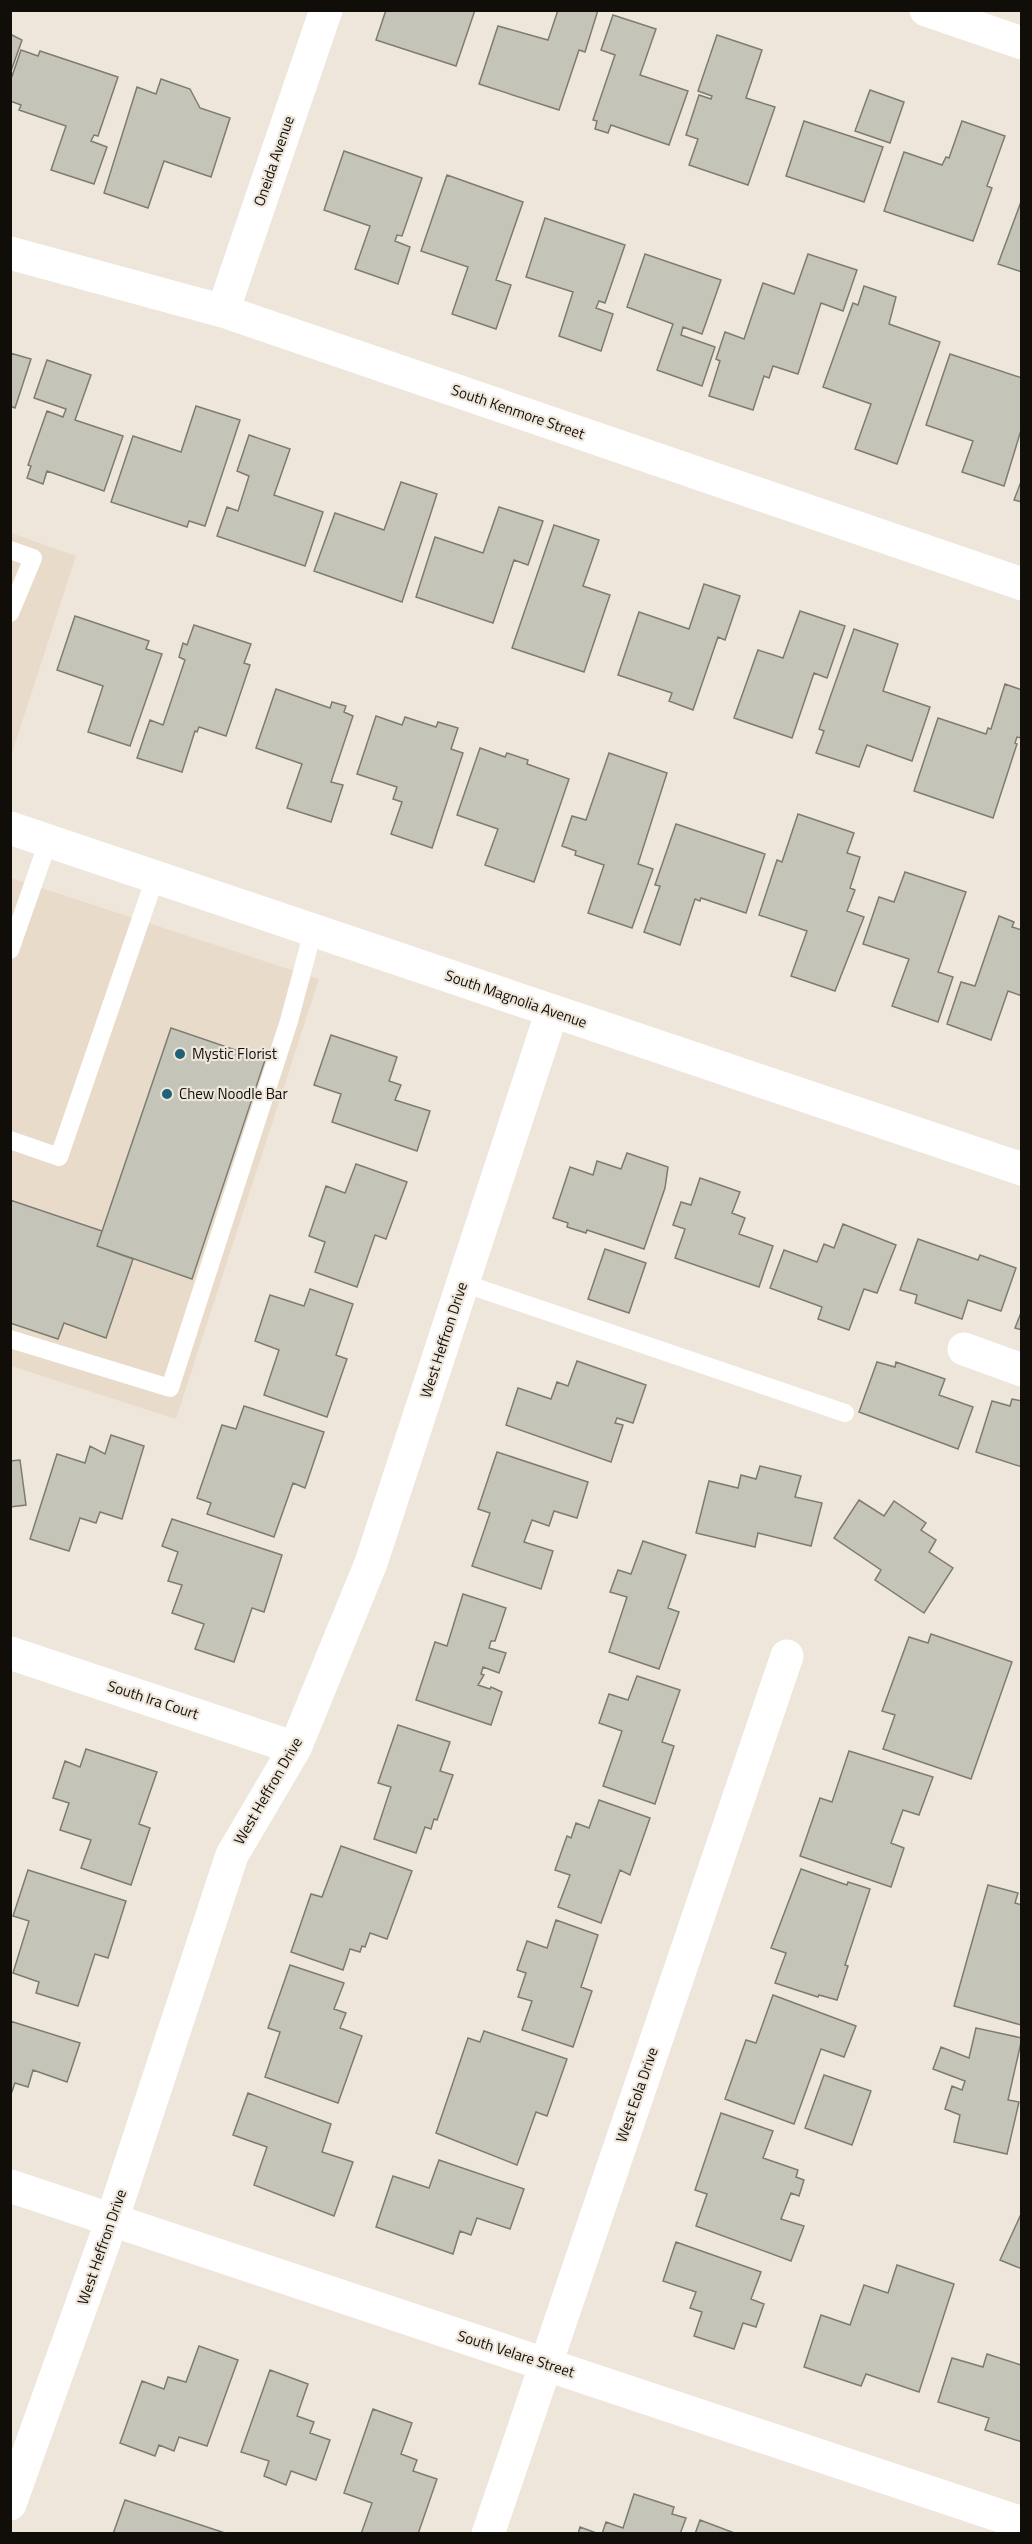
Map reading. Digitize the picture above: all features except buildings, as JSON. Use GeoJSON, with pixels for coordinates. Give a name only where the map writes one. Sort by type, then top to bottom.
{"type":"FeatureCollection","features":[{"type":"Feature","properties":{"kind":"street","name":"Oneida Avenue"},"geometry":{"type":"LineString","coordinates":[[223,312],[326,10]]}},
{"type":"Feature","properties":{"kind":"street"},"geometry":{"type":"LineString","coordinates":[[926,10],[1022,44]]}},
{"type":"Feature","properties":{"kind":"street","name":"South Kenmore Street"},"geometry":{"type":"LineString","coordinates":[[10,253],[223,312],[1022,584]]}},
{"type":"Feature","properties":{"kind":"street","name":"South Magnolia Avenue"},"geometry":{"type":"LineString","coordinates":[[10,828],[1022,1169]]}},
{"type":"Feature","properties":{"kind":"street","name":"West Heffron Drive"},"geometry":{"type":"LineString","coordinates":[[10,2504],[112,2220],[232,1855],[295,1748],[371,1563],[552,1011]]}},
{"type":"Feature","properties":{"kind":"street"},"geometry":{"type":"LineString","coordinates":[[964,1349],[1022,1370]]}},
{"type":"Feature","properties":{"kind":"street","name":"South Ira Court"},"geometry":{"type":"LineString","coordinates":[[10,1653],[295,1748]]}},
{"type":"Feature","properties":{"kind":"street","name":"West Eola Drive"},"geometry":{"type":"LineString","coordinates":[[488,2534],[787,1656]]}},
{"type":"Feature","properties":{"kind":"street","name":"South Velare Street"},"geometry":{"type":"LineString","coordinates":[[10,2186],[546,2364],[978,2522],[1022,2523]]}},
{"type":"Feature","properties":{"kind":"lane"},"geometry":{"type":"LineString","coordinates":[[10,550],[33,558],[10,613]]}},
{"type":"Feature","properties":{"kind":"lane"},"geometry":{"type":"LineString","coordinates":[[10,950],[48,842]]}},
{"type":"Feature","properties":{"kind":"lane"},"geometry":{"type":"LineString","coordinates":[[10,1140],[59,1157],[155,878]]}},
{"type":"Feature","properties":{"kind":"lane"},"geometry":{"type":"LineString","coordinates":[[10,1338],[170,1388],[290,1021],[313,931]]}},
{"type":"Feature","properties":{"kind":"lane"},"geometry":{"type":"LineString","coordinates":[[463,1283],[845,1413]]}},
{"type":"Feature","properties":{"kind":"shaded area"},"geometry":{"type":"Polygon","coordinates":[[[11,533],[76,556],[11,756],[11,533]]]}},
{"type":"Feature","properties":{"kind":"shaded area"},"geometry":{"type":"Polygon","coordinates":[[[11,878],[319,979],[176,1419],[11,1366],[11,878]]]}},
{"type":"Feature","properties":{"kind":"place","name":"Mystic Florist"},"geometry":{"type":"Point","coordinates":[180,1054]}},
{"type":"Feature","properties":{"kind":"place","name":"Chew Noodle Bar"},"geometry":{"type":"Point","coordinates":[167,1094]}}]}
